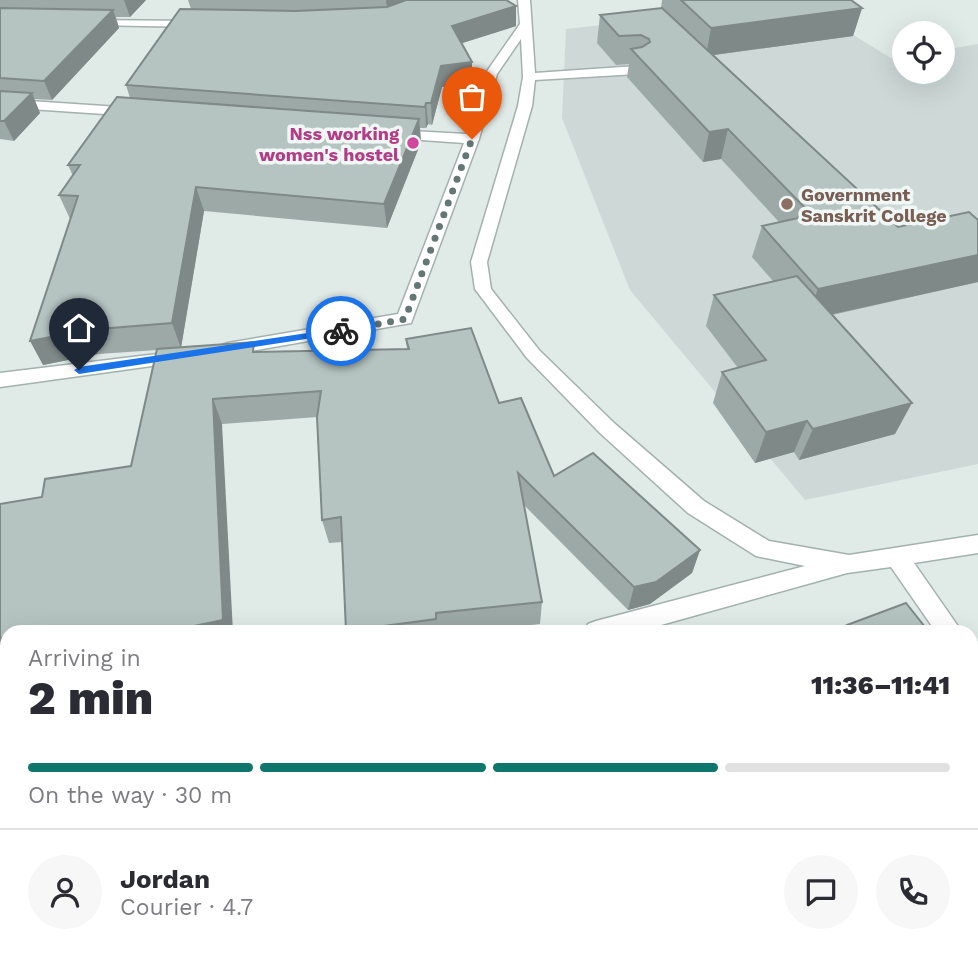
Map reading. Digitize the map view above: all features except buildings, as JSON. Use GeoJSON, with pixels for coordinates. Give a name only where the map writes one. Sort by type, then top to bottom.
{"type":"FeatureCollection","features":[{"type":"Feature","properties":{"kind":"street"},"geometry":{"type":"LineString","coordinates":[[524,0],[529,77],[525,106],[479,262],[483,289],[501,316],[533,354],[607,428],[696,506],[764,549],[849,564]]}},
{"type":"Feature","properties":{"kind":"street"},"geometry":{"type":"LineString","coordinates":[[82,21],[204,24]]}},
{"type":"Feature","properties":{"kind":"street"},"geometry":{"type":"LineString","coordinates":[[0,380],[206,353],[405,319],[472,139],[491,74],[524,26]]}},
{"type":"Feature","properties":{"kind":"street"},"geometry":{"type":"LineString","coordinates":[[529,77],[637,70]]}},
{"type":"Feature","properties":{"kind":"street"},"geometry":{"type":"LineString","coordinates":[[0,103],[147,113]]}},
{"type":"Feature","properties":{"kind":"street"},"geometry":{"type":"LineString","coordinates":[[376,132],[472,139]]}},
{"type":"Feature","properties":{"kind":"street"},"geometry":{"type":"LineString","coordinates":[[622,625],[849,564],[978,544]]}},
{"type":"Feature","properties":{"kind":"street"},"geometry":{"type":"LineString","coordinates":[[897,557],[945,625]]}},
{"type":"Feature","properties":{"kind":"shaded area","name":"Government Sanskrit College"},"geometry":{"type":"Polygon","coordinates":[[[801,3],[892,58],[892,84],[955,84],[955,48],[978,44],[978,464],[805,500],[630,290],[562,118],[566,29],[801,3]]]}},
{"type":"Feature","properties":{"kind":"way so far"},"geometry":{"type":"LineString","coordinates":[[341,331],[405,319],[472,139]]}},
{"type":"Feature","properties":{"kind":"place","name":"Nss working women's hostel"},"geometry":{"type":"Point","coordinates":[413,143]}},
{"type":"Feature","properties":{"kind":"place","name":"Government Sanskrit College"},"geometry":{"type":"Point","coordinates":[787,204]}},
{"type":"Feature","properties":{"kind":"route"},"geometry":{"type":"LineString","coordinates":[[79,370],[341,331]]}}]}
